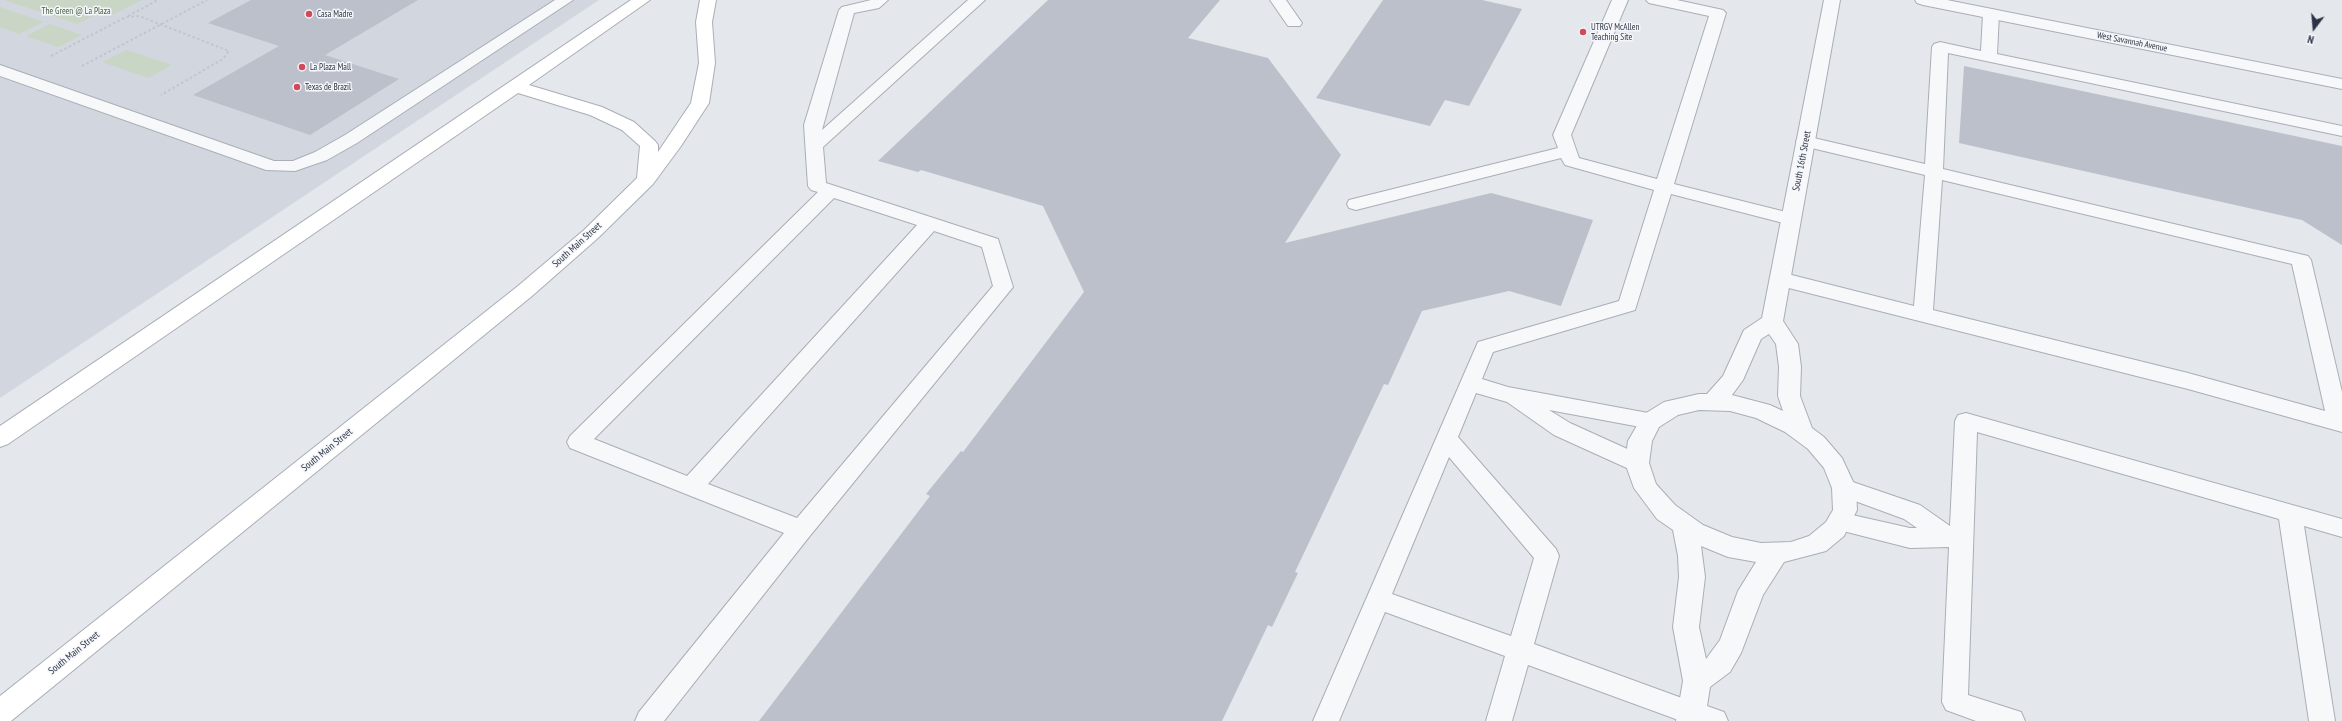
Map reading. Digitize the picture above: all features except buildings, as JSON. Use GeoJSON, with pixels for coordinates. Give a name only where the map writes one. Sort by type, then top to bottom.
{"type":"FeatureCollection","features":[{"type":"Feature","properties":{"kind":"street"},"geometry":{"type":"LineString","coordinates":[[0,438],[642,0]]}},
{"type":"Feature","properties":{"kind":"street","name":"South Main Street"},"geometry":{"type":"LineString","coordinates":[[0,713],[525,291],[591,234],[646,180],[675,142],[700,103],[707,63],[704,22],[708,0]]}},
{"type":"Feature","properties":{"kind":"street","name":"South 16th Street"},"geometry":{"type":"LineString","coordinates":[[1772,321],[1832,0]]}},
{"type":"Feature","properties":{"kind":"street","name":"West Savannah Avenue"},"geometry":{"type":"LineString","coordinates":[[1923,0],[2342,84]]}},
{"type":"Feature","properties":{"kind":"street"},"geometry":{"type":"LineString","coordinates":[[515,86],[596,111],[628,126],[649,145],[646,180]]}},
{"type":"Feature","properties":{"kind":"street"},"geometry":{"type":"LineString","coordinates":[[1713,402],[1732,380],[1752,335],[1772,321],[1787,344],[1790,367],[1789,396],[1802,432]]}},
{"type":"Feature","properties":{"kind":"street"},"geometry":{"type":"LineString","coordinates":[[1699,402],[1713,402],[1730,403],[1762,411],[1802,432],[1816,443],[1834,464],[1844,488],[1845,510],[1835,529],[1817,544],[1791,552],[1761,553],[1728,547],[1694,532],[1666,512],[1646,488],[1637,463],[1640,440],[1651,421],[1672,408],[1699,402]]}},
{"type":"Feature","properties":{"kind":"street"},"geometry":{"type":"LineString","coordinates":[[1684,524],[1691,556],[1692,577],[1686,627],[1697,682],[1698,718]]}},
{"type":"Feature","properties":{"kind":"street"},"geometry":{"type":"LineString","coordinates":[[1697,682],[1720,664],[1732,645],[1751,591],[1776,553]]}},
{"type":"Feature","properties":{"kind":"lane"},"geometry":{"type":"LineString","coordinates":[[7,72],[272,166],[295,166],[321,156],[351,139],[564,0]]}},
{"type":"Feature","properties":{"kind":"lane"},"geometry":{"type":"LineString","coordinates":[[648,721],[801,530],[1003,288],[991,244],[817,186],[813,125],[847,10],[874,5],[880,0]]}},
{"type":"Feature","properties":{"kind":"lane"},"geometry":{"type":"LineString","coordinates":[[814,146],[977,0]]}},
{"type":"Feature","properties":{"kind":"lane"},"geometry":{"type":"LineString","coordinates":[[1278,0],[1294,23]]}},
{"type":"Feature","properties":{"kind":"lane"},"geometry":{"type":"LineString","coordinates":[[1620,0],[1562,135],[1571,161],[1664,187],[1790,219]]}},
{"type":"Feature","properties":{"kind":"lane"},"geometry":{"type":"LineString","coordinates":[[1326,721],[1485,347],[1628,305],[1718,13],[1654,0]]}},
{"type":"Feature","properties":{"kind":"lane"},"geometry":{"type":"LineString","coordinates":[[1989,57],[1991,14]]}},
{"type":"Feature","properties":{"kind":"lane"},"geometry":{"type":"LineString","coordinates":[[1923,314],[1934,172],[1940,47],[2342,131]]}},
{"type":"Feature","properties":{"kind":"lane"},"geometry":{"type":"LineString","coordinates":[[1780,279],[2181,379],[2340,423],[2301,260],[1806,141]]}},
{"type":"Feature","properties":{"kind":"lane"},"geometry":{"type":"LineString","coordinates":[[1356,204],[1568,151]]}},
{"type":"Feature","properties":{"kind":"lane"},"geometry":{"type":"LineString","coordinates":[[801,530],[578,442],[830,191]]}},
{"type":"Feature","properties":{"kind":"lane"},"geometry":{"type":"LineString","coordinates":[[691,487],[930,223]]}},
{"type":"Feature","properties":{"kind":"lane"},"geometry":{"type":"LineString","coordinates":[[1469,383],[1508,395],[1651,421]]}},
{"type":"Feature","properties":{"kind":"lane"},"geometry":{"type":"LineString","coordinates":[[1508,395],[1562,429],[1637,463]]}},
{"type":"Feature","properties":{"kind":"lane"},"geometry":{"type":"LineString","coordinates":[[2012,721],[1955,702],[1955,538],[1966,422],[2342,528]]}},
{"type":"Feature","properties":{"kind":"lane"},"geometry":{"type":"LineString","coordinates":[[1446,438],[1547,556],[1499,721]]}},
{"type":"Feature","properties":{"kind":"lane"},"geometry":{"type":"LineString","coordinates":[[1844,488],[1912,512],[1955,538]]}},
{"type":"Feature","properties":{"kind":"lane"},"geometry":{"type":"LineString","coordinates":[[2290,513],[2322,721]]}},
{"type":"Feature","properties":{"kind":"lane"},"geometry":{"type":"LineString","coordinates":[[1840,521],[1910,538],[1955,538]]}},
{"type":"Feature","properties":{"kind":"lane"},"geometry":{"type":"LineString","coordinates":[[1378,599],[1520,650],[1698,718]]}},
{"type":"Feature","properties":{"kind":"path"},"geometry":{"type":"LineString","coordinates":[[7,72],[126,17],[158,0]]}},
{"type":"Feature","properties":{"kind":"path"},"geometry":{"type":"LineString","coordinates":[[45,86],[207,0]]}},
{"type":"Feature","properties":{"kind":"path"},"geometry":{"type":"LineString","coordinates":[[126,17],[139,16],[229,51],[223,59],[126,115]]}},
{"type":"Feature","properties":{"kind":"shaded area"},"geometry":{"type":"Polygon","coordinates":[[[0,0],[599,0],[0,398],[0,0]]]}},
{"type":"Feature","properties":{"kind":"green space","name":"The Green @ La Plaza"},"geometry":{"type":"Polygon","coordinates":[[[4,0],[142,0],[108,17],[97,14],[77,24],[4,0]]]}},
{"type":"Feature","properties":{"kind":"green space"},"geometry":{"type":"Polygon","coordinates":[[[0,7],[44,22],[19,34],[0,27],[0,7]]]}},
{"type":"Feature","properties":{"kind":"green space"},"geometry":{"type":"Polygon","coordinates":[[[50,24],[82,35],[58,47],[26,36],[50,24]]]}},
{"type":"Feature","properties":{"kind":"green space"},"geometry":{"type":"Polygon","coordinates":[[[127,50],[172,65],[148,78],[103,62],[127,50]]]}},
{"type":"Feature","properties":{"kind":"place","name":"Casa Madre"},"geometry":{"type":"Point","coordinates":[309,14]}},
{"type":"Feature","properties":{"kind":"place","name":"UTRGV McAllen Teaching Site"},"geometry":{"type":"Point","coordinates":[1583,32]}},
{"type":"Feature","properties":{"kind":"place","name":"La Plaza Mall"},"geometry":{"type":"Point","coordinates":[302,67]}},
{"type":"Feature","properties":{"kind":"place","name":"Texas de Brazil"},"geometry":{"type":"Point","coordinates":[297,87]}}]}
